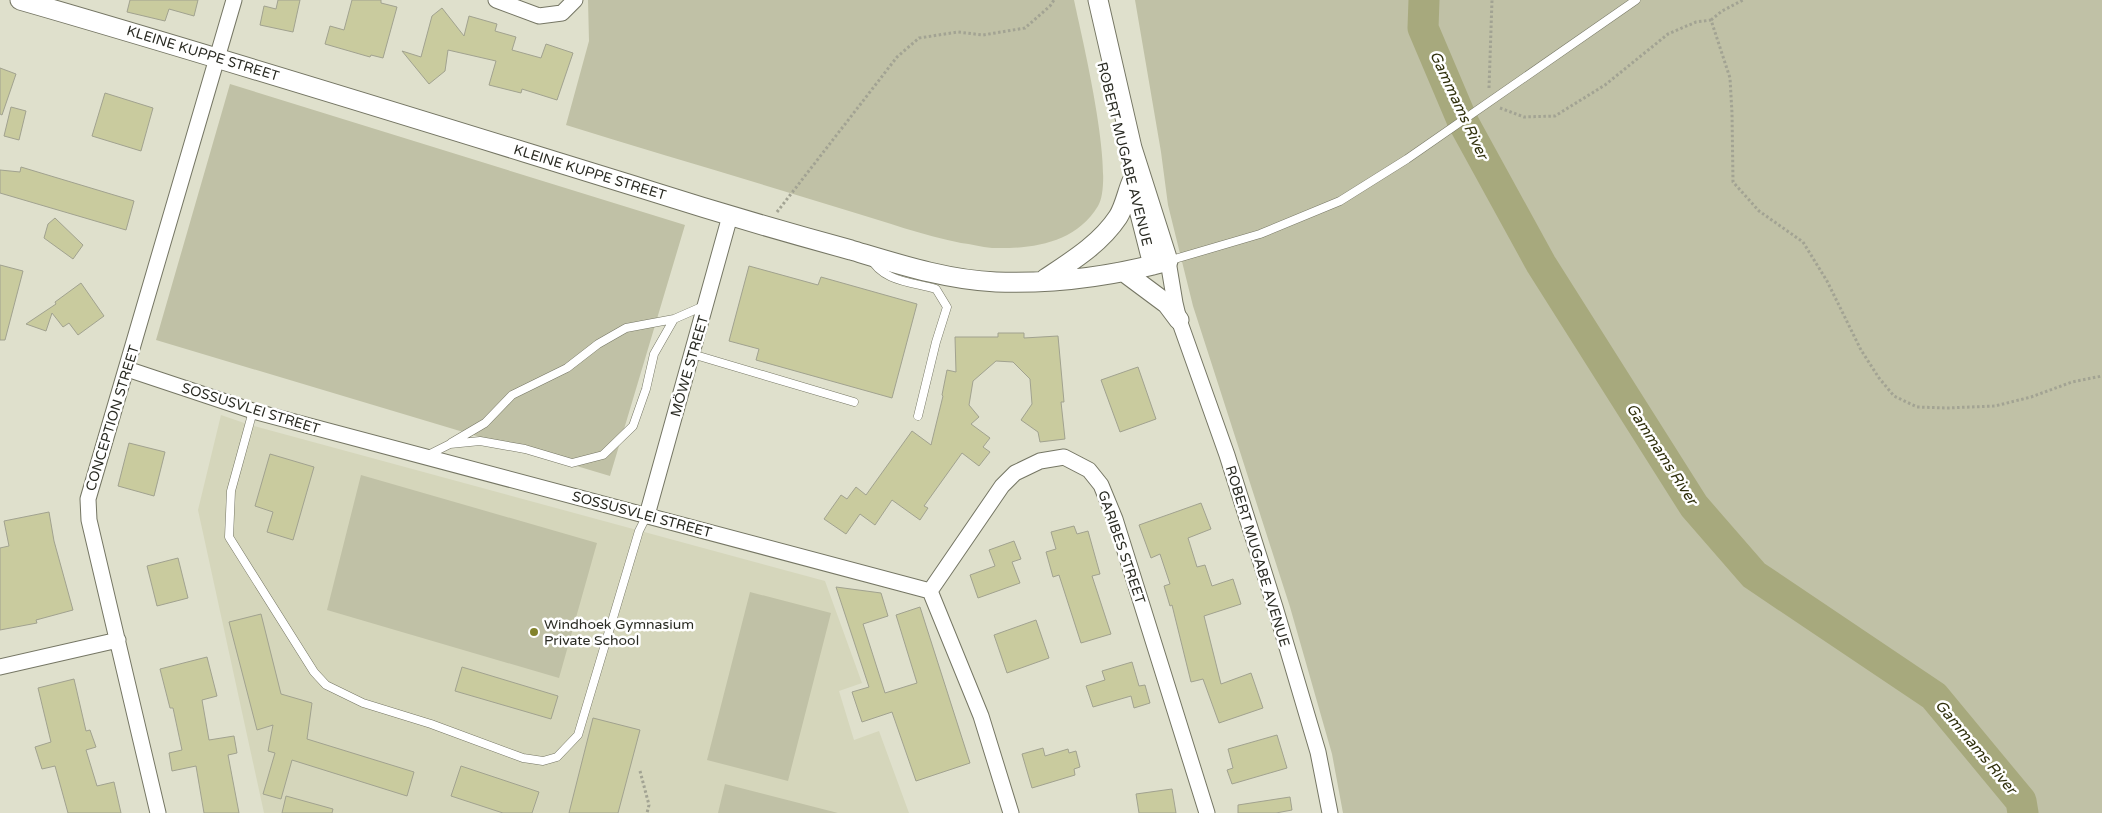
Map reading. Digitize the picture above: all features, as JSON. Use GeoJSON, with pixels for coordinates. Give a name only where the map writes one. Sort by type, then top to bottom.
{"type":"FeatureCollection","features":[{"type":"Feature","properties":{"kind":"street","name":"KLEINE KUPPE STREET"},"geometry":{"type":"LineString","coordinates":[[20,0],[216,56],[730,216],[912,268],[996,282],[1042,281],[1124,272],[1160,263]]}},
{"type":"Feature","properties":{"kind":"street","name":"CONCEPTION STREET"},"geometry":{"type":"LineString","coordinates":[[158,813],[88,509],[94,478],[216,56],[234,0]]}},
{"type":"Feature","properties":{"kind":"street"},"geometry":{"type":"LineString","coordinates":[[496,0],[539,16],[562,13],[575,0]]}},
{"type":"Feature","properties":{"kind":"street","name":"ROBERT MUGABE AVENUE"},"geometry":{"type":"LineString","coordinates":[[1089,0],[1106,85],[1132,181],[1227,455],[1318,752],[1330,813]]}},
{"type":"Feature","properties":{"kind":"street","name":"ROBERT MUGABE AVENUE"},"geometry":{"type":"LineString","coordinates":[[1098,0],[1160,263]]}},
{"type":"Feature","properties":{"kind":"street"},"geometry":{"type":"LineString","coordinates":[[1042,281],[1085,252],[1104,234],[1119,216],[1132,181]]}},
{"type":"Feature","properties":{"kind":"street","name":"MÖWE STREET"},"geometry":{"type":"LineString","coordinates":[[647,515],[730,216]]}},
{"type":"Feature","properties":{"kind":"street"},"geometry":{"type":"LineString","coordinates":[[1124,272],[1177,312]]}},
{"type":"Feature","properties":{"kind":"street","name":"SOSSUSVLEI STREET"},"geometry":{"type":"LineString","coordinates":[[127,369],[254,411],[930,591]]}},
{"type":"Feature","properties":{"kind":"street","name":"GARIBES STREET"},"geometry":{"type":"LineString","coordinates":[[930,591],[1002,486],[1015,473],[1040,461],[1064,457],[1089,470],[1101,485],[1115,519],[1207,813]]}},
{"type":"Feature","properties":{"kind":"street"},"geometry":{"type":"LineString","coordinates":[[930,591],[981,716],[1011,813]]}},
{"type":"Feature","properties":{"kind":"street"},"geometry":{"type":"LineString","coordinates":[[0,667],[118,640]]}},
{"type":"Feature","properties":{"kind":"lane"},"geometry":{"type":"LineString","coordinates":[[1160,263],[1260,234],[1340,201],[1394,168],[1636,0]]}},
{"type":"Feature","properties":{"kind":"lane"},"geometry":{"type":"LineString","coordinates":[[869,256],[874,267],[887,276],[936,290],[947,307],[936,342],[918,416]]}},
{"type":"Feature","properties":{"kind":"lane"},"geometry":{"type":"LineString","coordinates":[[426,456],[485,423],[512,395],[567,368],[598,344],[626,328],[674,319],[706,305]]}},
{"type":"Feature","properties":{"kind":"lane"},"geometry":{"type":"LineString","coordinates":[[450,444],[480,441],[525,449],[572,463],[602,455],[633,426],[646,389],[654,354],[674,319]]}},
{"type":"Feature","properties":{"kind":"lane"},"geometry":{"type":"LineString","coordinates":[[692,354],[854,402]]}},
{"type":"Feature","properties":{"kind":"lane"},"geometry":{"type":"LineString","coordinates":[[254,411],[231,490],[229,537],[314,672],[326,685],[363,703],[431,724],[523,758],[542,761],[558,757],[578,735],[639,531],[647,515]]}},
{"type":"Feature","properties":{"kind":"path"},"geometry":{"type":"LineString","coordinates":[[767,227],[790,193],[897,57],[919,38],[958,32],[983,35],[1025,28],[1050,6],[1054,0]]}},
{"type":"Feature","properties":{"kind":"path"},"geometry":{"type":"LineString","coordinates":[[1492,0],[1488,103],[1524,117],[1555,116],[1605,85],[1668,34],[1696,22],[1712,20],[1722,11],[1743,0]]}},
{"type":"Feature","properties":{"kind":"path"},"geometry":{"type":"LineString","coordinates":[[1712,20],[1730,78],[1733,182],[1759,211],[1803,242],[1827,281],[1862,350],[1879,378],[1894,396],[1917,407],[1995,406],[2031,397],[2072,382],[2102,376]]}},
{"type":"Feature","properties":{"kind":"path"},"geometry":{"type":"LineString","coordinates":[[640,771],[649,805],[647,813]]}},
{"type":"Feature","properties":{"kind":"shaded area"},"geometry":{"type":"Polygon","coordinates":[[[588,0],[1074,0],[1090,74],[1100,138],[1103,167],[1102,190],[1098,206],[1077,229],[1051,242],[1022,247],[984,247],[918,232],[566,125],[589,41],[588,0]]]}},
{"type":"Feature","properties":{"kind":"shaded area"},"geometry":{"type":"Polygon","coordinates":[[[1135,0],[2102,0],[2102,813],[1343,813],[1332,754],[1290,607],[1193,306],[1168,205],[1161,152],[1135,0]]]}},
{"type":"Feature","properties":{"kind":"shaded area"},"geometry":{"type":"Polygon","coordinates":[[[230,84],[685,225],[610,476],[156,340],[230,84]]]}},
{"type":"Feature","properties":{"kind":"shaded area","name":"Windhoek Gymnasium Private School"},"geometry":{"type":"Polygon","coordinates":[[[221,415],[250,425],[825,581],[862,683],[839,691],[854,740],[879,731],[909,813],[264,813],[198,510],[221,415]]]}},
{"type":"Feature","properties":{"kind":"shaded area"},"geometry":{"type":"Polygon","coordinates":[[[361,475],[597,543],[559,678],[327,610],[361,475]]]}},
{"type":"Feature","properties":{"kind":"shaded area"},"geometry":{"type":"Polygon","coordinates":[[[750,592],[831,613],[788,781],[707,760],[750,592]]]}},
{"type":"Feature","properties":{"kind":"shaded area"},"geometry":{"type":"Polygon","coordinates":[[[725,784],[838,813],[718,813],[725,784]]]}},
{"type":"Feature","properties":{"kind":"building"},"geometry":{"type":"Polygon","coordinates":[[[130,0],[198,0],[194,16],[169,9],[165,21],[127,12],[130,0]]]}},
{"type":"Feature","properties":{"kind":"building"},"geometry":{"type":"Polygon","coordinates":[[[278,0],[300,0],[293,32],[260,25],[264,6],[276,9],[278,0]]]}},
{"type":"Feature","properties":{"kind":"building"},"geometry":{"type":"Polygon","coordinates":[[[352,0],[381,0],[381,3],[397,7],[383,58],[371,55],[370,57],[325,44],[330,26],[344,30],[352,0]]]}},
{"type":"Feature","properties":{"kind":"building"},"geometry":{"type":"Polygon","coordinates":[[[442,8],[464,36],[469,16],[497,24],[495,31],[516,37],[512,50],[541,58],[546,44],[573,53],[557,100],[522,89],[521,93],[489,85],[496,61],[448,50],[445,71],[429,84],[402,51],[421,57],[432,16],[442,8]]]}},
{"type":"Feature","properties":{"kind":"building"},"geometry":{"type":"Polygon","coordinates":[[[0,68],[16,74],[2,115],[0,114],[0,68]]]}},
{"type":"Feature","properties":{"kind":"building"},"geometry":{"type":"Polygon","coordinates":[[[105,93],[153,108],[141,151],[92,136],[105,93]]]}},
{"type":"Feature","properties":{"kind":"building"},"geometry":{"type":"Polygon","coordinates":[[[11,107],[26,111],[19,140],[4,136],[11,107]]]}},
{"type":"Feature","properties":{"kind":"building"},"geometry":{"type":"Polygon","coordinates":[[[21,167],[134,201],[126,230],[0,193],[0,170],[20,172],[21,167]]]}},
{"type":"Feature","properties":{"kind":"building"},"geometry":{"type":"Polygon","coordinates":[[[55,218],[83,245],[73,259],[44,238],[48,224],[55,218]]]}},
{"type":"Feature","properties":{"kind":"building"},"geometry":{"type":"Polygon","coordinates":[[[0,265],[23,271],[5,340],[0,340],[0,265]]]}},
{"type":"Feature","properties":{"kind":"building"},"geometry":{"type":"Polygon","coordinates":[[[749,266],[818,285],[821,277],[917,304],[892,398],[756,360],[759,349],[729,341],[749,266]]]}},
{"type":"Feature","properties":{"kind":"building"},"geometry":{"type":"Polygon","coordinates":[[[81,283],[104,316],[78,335],[69,323],[63,327],[52,313],[46,331],[26,324],[56,304],[55,302],[81,283]]]}},
{"type":"Feature","properties":{"kind":"building"},"geometry":{"type":"Polygon","coordinates":[[[998,333],[1024,333],[1024,338],[1058,336],[1064,402],[1061,402],[1065,439],[1040,442],[1038,432],[1021,420],[1032,404],[1030,379],[1013,362],[996,361],[973,381],[969,405],[979,417],[971,424],[990,438],[983,447],[990,452],[979,466],[962,453],[924,506],[928,508],[920,520],[892,500],[875,525],[860,514],[846,534],[824,519],[841,495],[847,499],[856,487],[866,495],[912,431],[931,445],[943,396],[947,370],[956,372],[955,337],[998,337],[998,333]]]}},
{"type":"Feature","properties":{"kind":"building"},"geometry":{"type":"Polygon","coordinates":[[[1138,367],[1156,419],[1120,432],[1101,380],[1138,367]]]}},
{"type":"Feature","properties":{"kind":"building"},"geometry":{"type":"Polygon","coordinates":[[[129,443],[165,452],[154,496],[118,486],[129,443]]]}},
{"type":"Feature","properties":{"kind":"building"},"geometry":{"type":"Polygon","coordinates":[[[270,454],[314,467],[293,540],[267,532],[273,512],[255,506],[270,454]]]}},
{"type":"Feature","properties":{"kind":"building"},"geometry":{"type":"Polygon","coordinates":[[[1201,503],[1211,529],[1188,538],[1197,567],[1205,565],[1212,586],[1233,579],[1241,604],[1204,616],[1221,684],[1251,673],[1263,708],[1219,723],[1203,679],[1191,682],[1172,605],[1170,606],[1164,586],[1170,584],[1160,554],[1151,558],[1139,525],[1201,503]]]}},
{"type":"Feature","properties":{"kind":"building"},"geometry":{"type":"Polygon","coordinates":[[[49,512],[54,541],[73,610],[36,620],[37,623],[0,630],[0,548],[9,546],[4,521],[49,512]]]}},
{"type":"Feature","properties":{"kind":"building"},"geometry":{"type":"Polygon","coordinates":[[[1074,526],[1077,534],[1088,531],[1100,574],[1092,576],[1111,634],[1081,643],[1059,575],[1053,577],[1046,552],[1056,549],[1051,532],[1074,526]]]}},
{"type":"Feature","properties":{"kind":"building"},"geometry":{"type":"Polygon","coordinates":[[[1014,541],[1021,559],[1012,562],[1020,583],[978,598],[970,575],[995,566],[989,550],[1014,541]]]}},
{"type":"Feature","properties":{"kind":"building"},"geometry":{"type":"Polygon","coordinates":[[[178,558],[188,598],[157,606],[147,566],[178,558]]]}},
{"type":"Feature","properties":{"kind":"building"},"geometry":{"type":"Polygon","coordinates":[[[836,587],[881,593],[888,616],[863,624],[885,693],[917,683],[896,615],[920,607],[970,763],[916,781],[892,712],[862,722],[852,692],[869,687],[836,587]]]}},
{"type":"Feature","properties":{"kind":"building"},"geometry":{"type":"Polygon","coordinates":[[[261,614],[281,694],[312,703],[307,739],[414,772],[407,796],[292,760],[281,799],[263,794],[275,753],[268,751],[273,725],[257,730],[229,622],[261,614]]]}},
{"type":"Feature","properties":{"kind":"building"},"geometry":{"type":"Polygon","coordinates":[[[1036,620],[1049,658],[1007,673],[994,635],[1036,620]]]}},
{"type":"Feature","properties":{"kind":"building"},"geometry":{"type":"Polygon","coordinates":[[[207,657],[217,696],[202,700],[209,740],[234,736],[237,753],[228,755],[239,813],[204,813],[196,766],[172,771],[169,753],[182,750],[173,708],[170,708],[160,669],[207,657]]]}},
{"type":"Feature","properties":{"kind":"building"},"geometry":{"type":"Polygon","coordinates":[[[1132,662],[1139,686],[1145,685],[1150,703],[1134,708],[1131,696],[1093,707],[1086,686],[1105,680],[1102,671],[1132,662]]]}},
{"type":"Feature","properties":{"kind":"building"},"geometry":{"type":"Polygon","coordinates":[[[462,667],[558,696],[551,719],[455,691],[462,667]]]}},
{"type":"Feature","properties":{"kind":"building"},"geometry":{"type":"Polygon","coordinates":[[[74,679],[86,731],[90,730],[96,747],[86,750],[97,786],[114,782],[121,813],[68,813],[55,766],[42,769],[35,747],[51,742],[38,688],[74,679]]]}},
{"type":"Feature","properties":{"kind":"building"},"geometry":{"type":"Polygon","coordinates":[[[593,718],[640,730],[618,813],[569,813],[593,718]]]}},
{"type":"Feature","properties":{"kind":"building"},"geometry":{"type":"Polygon","coordinates":[[[1277,735],[1287,768],[1232,784],[1227,770],[1233,768],[1228,749],[1277,735]]]}},
{"type":"Feature","properties":{"kind":"building"},"geometry":{"type":"Polygon","coordinates":[[[1043,748],[1045,756],[1068,749],[1069,753],[1076,751],[1080,767],[1074,769],[1075,775],[1032,788],[1022,754],[1043,748]]]}},
{"type":"Feature","properties":{"kind":"building"},"geometry":{"type":"Polygon","coordinates":[[[461,766],[539,792],[532,813],[503,813],[451,796],[461,766]]]}},
{"type":"Feature","properties":{"kind":"building"},"geometry":{"type":"Polygon","coordinates":[[[1172,789],[1176,813],[1139,813],[1136,794],[1172,789]]]}},
{"type":"Feature","properties":{"kind":"building"},"geometry":{"type":"Polygon","coordinates":[[[286,796],[333,809],[332,813],[282,813],[286,796]]]}},
{"type":"Feature","properties":{"kind":"building"},"geometry":{"type":"Polygon","coordinates":[[[1290,797],[1292,810],[1276,813],[1238,813],[1238,805],[1290,797]]]}},
{"type":"Feature","properties":{"kind":"waterway","name":"Gammams River"},"geometry":{"type":"LineString","coordinates":[[1424,0],[1423,28],[1462,120],[1541,264],[1694,506],[1754,575],[1934,696],[2021,801],[2023,813]]}},
{"type":"Feature","properties":{"kind":"place","name":"Windhoek Gymnasium Private School"},"geometry":{"type":"Point","coordinates":[534,632]}}]}
